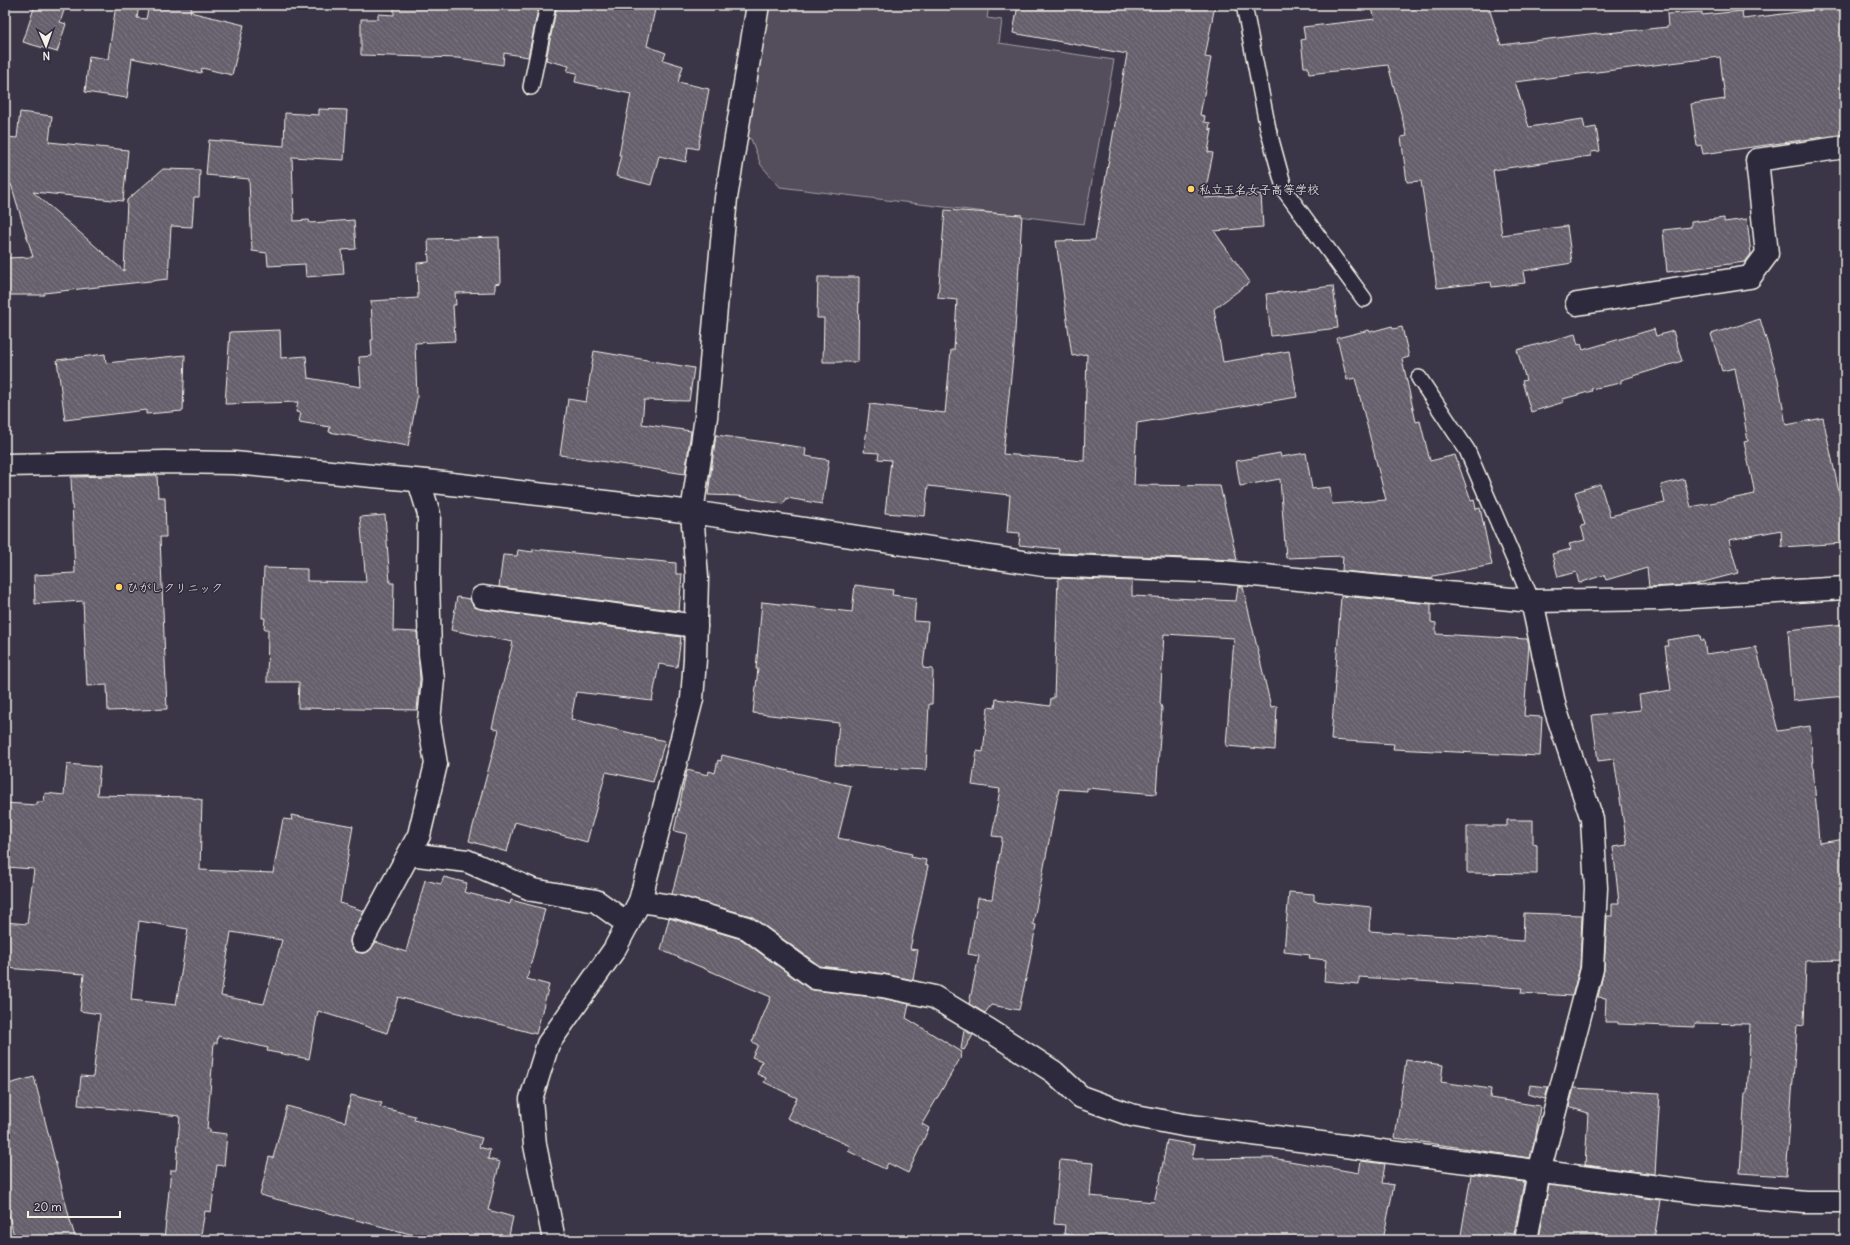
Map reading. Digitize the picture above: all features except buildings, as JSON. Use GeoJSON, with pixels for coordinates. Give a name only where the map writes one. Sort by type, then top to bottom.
{"type":"FeatureCollection","features":[{"type":"Feature","properties":{"kind":"street"},"geometry":{"type":"LineString","coordinates":[[554,1240],[535,1146],[531,1099],[548,1044],[614,950],[640,902],[692,699],[697,576],[692,512],[706,418],[727,191],[758,5]]}},
{"type":"Feature","properties":{"kind":"street"},"geometry":{"type":"LineString","coordinates":[[1577,304],[1750,277],[1767,254],[1756,160],[1845,148]]}},
{"type":"Feature","properties":{"kind":"street"},"geometry":{"type":"LineString","coordinates":[[5,465],[165,462],[234,463],[419,481],[692,512],[1043,565],[1222,572],[1532,601],[1659,599],[1845,588]]}},
{"type":"Feature","properties":{"kind":"street"},"geometry":{"type":"LineString","coordinates":[[362,941],[408,854],[420,835],[436,764],[429,721],[432,679],[428,586],[429,514],[419,481]]}},
{"type":"Feature","properties":{"kind":"street"},"geometry":{"type":"LineString","coordinates":[[482,597],[696,626]]}},
{"type":"Feature","properties":{"kind":"street"},"geometry":{"type":"LineString","coordinates":[[1526,1240],[1539,1172],[1592,969],[1596,888],[1592,819],[1555,708],[1532,601]]}},
{"type":"Feature","properties":{"kind":"street"},"geometry":{"type":"LineString","coordinates":[[408,854],[467,861],[533,890],[596,902],[628,924]]}},
{"type":"Feature","properties":{"kind":"street"},"geometry":{"type":"LineString","coordinates":[[640,902],[677,907],[747,928],[815,978],[884,986],[934,997],[1054,1072],[1081,1097],[1131,1116],[1183,1125],[1704,1193],[1805,1202],[1845,1202]]}},
{"type":"Feature","properties":{"kind":"lane"},"geometry":{"type":"LineString","coordinates":[[532,87],[548,5]]}},
{"type":"Feature","properties":{"kind":"lane"},"geometry":{"type":"LineString","coordinates":[[1244,5],[1268,129],[1285,191],[1364,299]]}},
{"type":"Feature","properties":{"kind":"lane"},"geometry":{"type":"LineString","coordinates":[[1419,378],[1467,450],[1532,601]]}},
{"type":"Feature","properties":{"kind":"shaded area"},"geometry":{"type":"Polygon","coordinates":[[[758,5],[989,5],[987,18],[1002,20],[999,43],[1114,60],[1084,224],[780,187],[761,165],[751,139],[735,135],[758,5]]]}},
{"type":"Feature","properties":{"kind":"place","name":"私立玉名女子高等学校"},"geometry":{"type":"Point","coordinates":[1191,189]}},
{"type":"Feature","properties":{"kind":"place","name":"ひがしクリニック"},"geometry":{"type":"Point","coordinates":[119,587]}}]}
